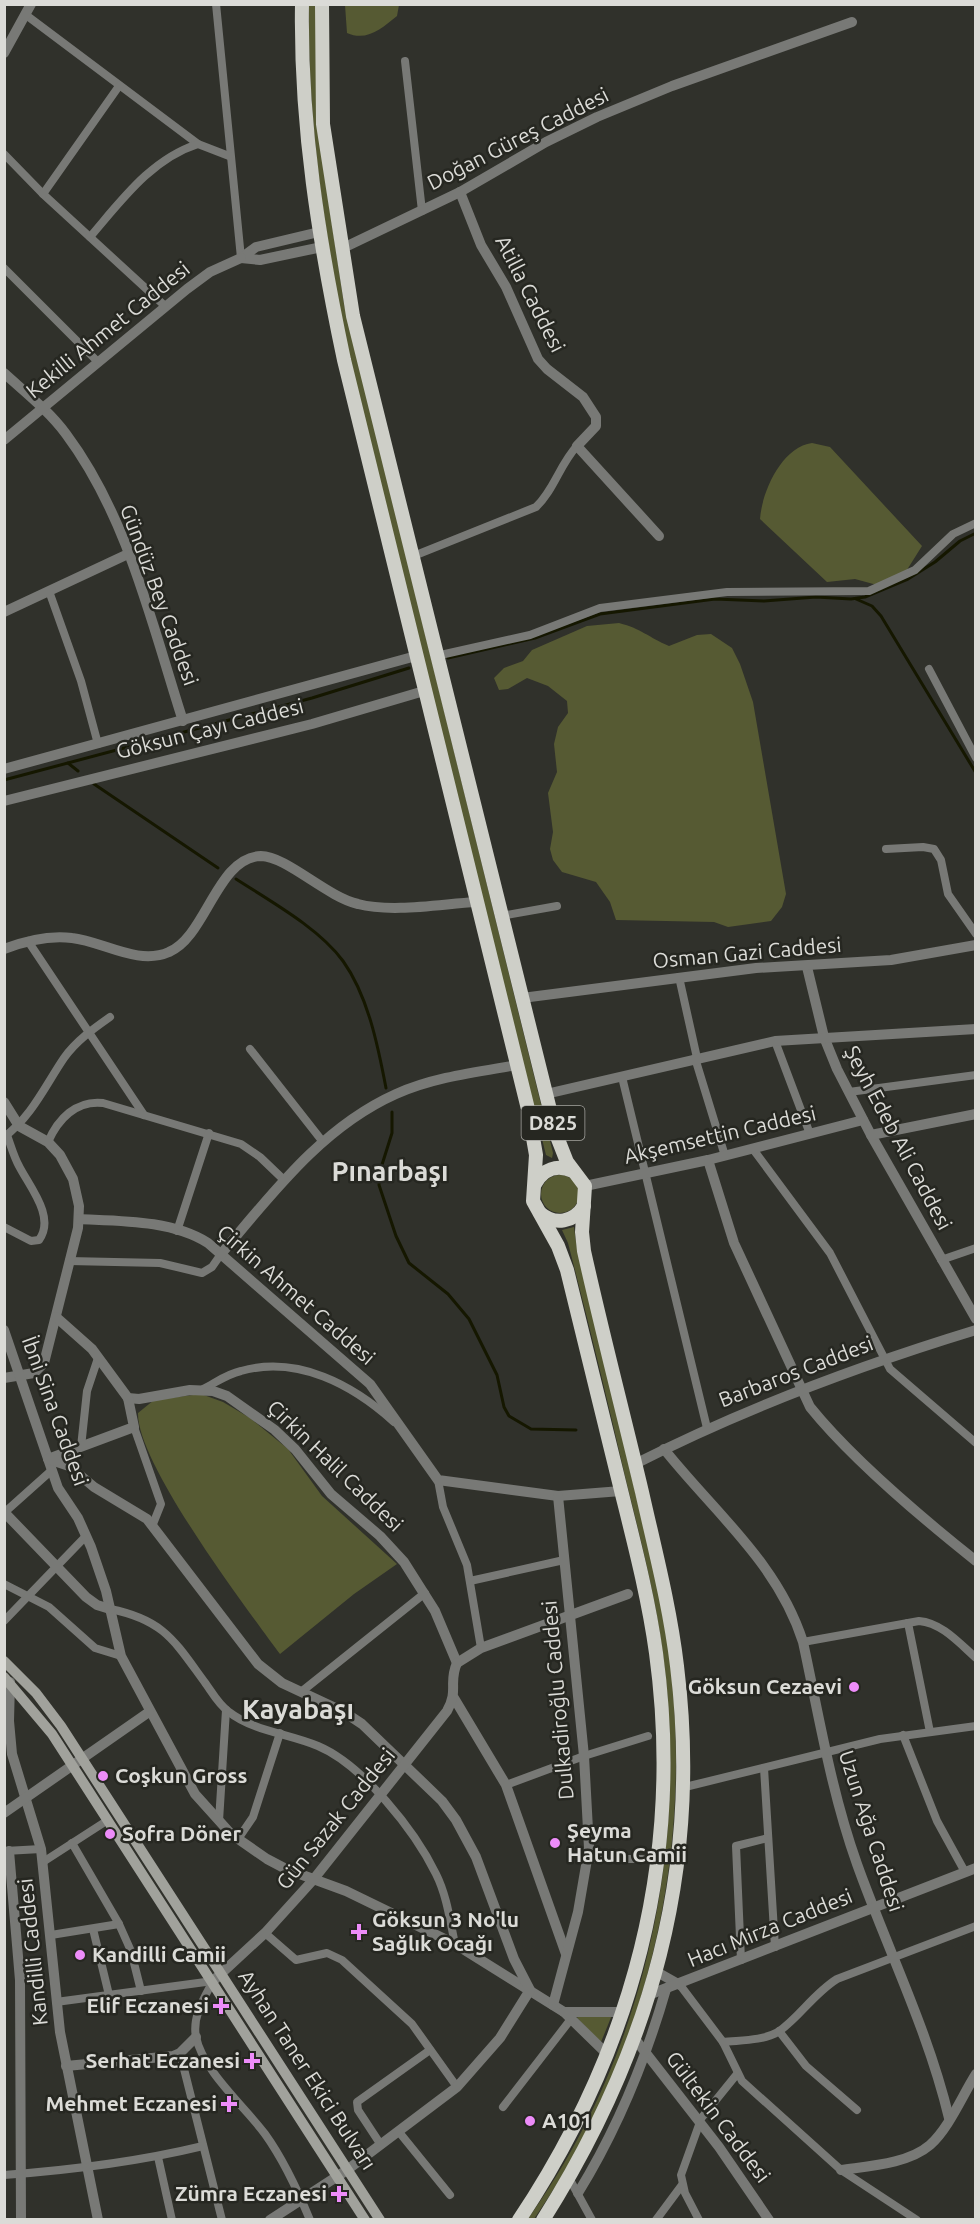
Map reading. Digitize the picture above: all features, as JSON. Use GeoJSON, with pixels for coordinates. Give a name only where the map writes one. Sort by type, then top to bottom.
{"type":"FeatureCollection","features":[{"type":"Feature","properties":{"kind":"highway","name":"D825"},"geometry":{"type":"LineString","coordinates":[[302,4],[308,142],[319,232],[353,401],[533,1134],[533,1201],[558,1246],[567,1270],[621,1491],[652,1627],[663,1739],[659,1859],[642,1946],[624,2012],[608,2055],[572,2131],[519,2220]]}},
{"type":"Feature","properties":{"kind":"highway","name":"D825"},"geometry":{"type":"LineString","coordinates":[[322,4],[323,124],[341,249],[361,353],[559,1146],[573,1171],[585,1186]]}},
{"type":"Feature","properties":{"kind":"highway"},"geometry":{"type":"LineString","coordinates":[[534,1184],[548,1170],[561,1167],[573,1171]]}},
{"type":"Feature","properties":{"kind":"highway"},"geometry":{"type":"LineString","coordinates":[[543,2220],[569,2178],[605,2111],[635,2040],[651,1994],[676,1867],[681,1788],[682,1729],[677,1665],[663,1580],[584,1251],[585,1186]]}},
{"type":"Feature","properties":{"kind":"highway"},"geometry":{"type":"LineString","coordinates":[[539,1212],[549,1219],[562,1221],[574,1217],[584,1206]]}},
{"type":"Feature","properties":{"kind":"main road","name":"Ayhan Taner Ekici Bulvarı"},"geometry":{"type":"LineString","coordinates":[[4,1661],[45,1704],[83,1760],[380,2220]]}},
{"type":"Feature","properties":{"kind":"main road","name":"Ayhan Taner Ekici Bulvarı"},"geometry":{"type":"LineString","coordinates":[[7,1679],[42,1719],[213,1981],[364,2220]]}},
{"type":"Feature","properties":{"kind":"street"},"geometry":{"type":"LineString","coordinates":[[216,4],[229,156],[241,258]]}},
{"type":"Feature","properties":{"kind":"street"},"geometry":{"type":"LineString","coordinates":[[4,53],[29,10],[119,86],[198,144],[229,156]]}},
{"type":"Feature","properties":{"kind":"street","name":"Doğan Güreş Caddesi"},"geometry":{"type":"LineString","coordinates":[[341,249],[460,192],[546,142],[597,117],[672,86],[852,22]]}},
{"type":"Feature","properties":{"kind":"street"},"geometry":{"type":"LineString","coordinates":[[405,61],[422,210]]}},
{"type":"Feature","properties":{"kind":"street"},"geometry":{"type":"LineString","coordinates":[[43,194],[119,86]]}},
{"type":"Feature","properties":{"kind":"street"},"geometry":{"type":"LineString","coordinates":[[90,237],[146,175],[170,155],[198,144]]}},
{"type":"Feature","properties":{"kind":"street"},"geometry":{"type":"LineString","coordinates":[[4,154],[43,194],[165,306]]}},
{"type":"Feature","properties":{"kind":"street","name":"Atilla Caddesi"},"geometry":{"type":"LineString","coordinates":[[460,192],[481,245],[506,287],[538,359],[547,369],[578,392],[596,417],[596,426],[577,446]]}},
{"type":"Feature","properties":{"kind":"street","name":"Kekilli Ahmet Caddesi"},"geometry":{"type":"LineString","coordinates":[[4,440],[165,306],[210,272],[241,258],[256,247],[319,232]]}},
{"type":"Feature","properties":{"kind":"street","name":"Kekilli Ahmet Caddesi"},"geometry":{"type":"LineString","coordinates":[[241,258],[260,260],[322,247]]}},
{"type":"Feature","properties":{"kind":"street"},"geometry":{"type":"LineString","coordinates":[[4,268],[98,362]]}},
{"type":"Feature","properties":{"kind":"street","name":"Gündüz Bey Caddesi"},"geometry":{"type":"LineString","coordinates":[[4,373],[44,408],[68,436],[112,515],[129,554],[183,721]]}},
{"type":"Feature","properties":{"kind":"street"},"geometry":{"type":"LineString","coordinates":[[411,557],[536,507],[542,501],[564,461],[577,446],[659,536]]}},
{"type":"Feature","properties":{"kind":"street"},"geometry":{"type":"LineString","coordinates":[[436,656],[530,635],[600,608],[727,591],[869,591],[915,570],[953,534],[975,523]]}},
{"type":"Feature","properties":{"kind":"street"},"geometry":{"type":"LineString","coordinates":[[4,612],[129,554]]}},
{"type":"Feature","properties":{"kind":"street"},"geometry":{"type":"LineString","coordinates":[[49,591],[76,665],[98,744]]}},
{"type":"Feature","properties":{"kind":"street","name":"Göksun Çayı Caddesi"},"geometry":{"type":"LineString","coordinates":[[5,767],[98,744],[416,656]]}},
{"type":"Feature","properties":{"kind":"street"},"geometry":{"type":"LineString","coordinates":[[929,669],[975,758]]}},
{"type":"Feature","properties":{"kind":"street","name":"Göksun Çayı Caddesi"},"geometry":{"type":"LineString","coordinates":[[4,801],[291,730],[424,691]]}},
{"type":"Feature","properties":{"kind":"street"},"geometry":{"type":"LineString","coordinates":[[886,849],[923,847],[934,849],[941,860],[948,894],[975,934]]}},
{"type":"Feature","properties":{"kind":"street"},"geometry":{"type":"LineString","coordinates":[[4,949],[28,941],[70,938],[139,954],[169,953],[184,942],[232,871],[246,861],[259,856],[279,861],[330,893],[358,904],[384,907],[476,902]]}},
{"type":"Feature","properties":{"kind":"street"},"geometry":{"type":"LineString","coordinates":[[501,916],[557,906]]}},
{"type":"Feature","properties":{"kind":"street"},"geometry":{"type":"LineString","coordinates":[[28,941],[144,1114]]}},
{"type":"Feature","properties":{"kind":"street","name":"Osman Gazi Caddesi"},"geometry":{"type":"LineString","coordinates":[[522,998],[756,968],[807,967],[891,960],[975,945]]}},
{"type":"Feature","properties":{"kind":"street","name":"Şeyh Edeb Ali Caddesi"},"geometry":{"type":"LineString","coordinates":[[807,967],[824,1037],[849,1092],[975,1319]]}},
{"type":"Feature","properties":{"kind":"street"},"geometry":{"type":"LineString","coordinates":[[679,977],[696,1058],[725,1156]]}},
{"type":"Feature","properties":{"kind":"street"},"geometry":{"type":"LineString","coordinates":[[4,1227],[31,1241],[39,1240],[44,1230],[37,1197],[20,1169],[6,1136],[19,1126],[65,1057],[90,1031],[110,1017]]}},
{"type":"Feature","properties":{"kind":"street"},"geometry":{"type":"LineString","coordinates":[[546,1094],[775,1041],[975,1029]]}},
{"type":"Feature","properties":{"kind":"street"},"geometry":{"type":"LineString","coordinates":[[775,1041],[810,1134]]}},
{"type":"Feature","properties":{"kind":"street"},"geometry":{"type":"LineString","coordinates":[[250,1049],[323,1142]]}},
{"type":"Feature","properties":{"kind":"street"},"geometry":{"type":"LineString","coordinates":[[69,1261],[160,1263],[202,1274],[212,1267],[284,1180],[323,1142],[359,1114],[405,1090],[437,1080],[517,1065]]}},
{"type":"Feature","properties":{"kind":"street"},"geometry":{"type":"LineString","coordinates":[[849,1092],[975,1075]]}},
{"type":"Feature","properties":{"kind":"street"},"geometry":{"type":"LineString","coordinates":[[622,1077],[707,1428]]}},
{"type":"Feature","properties":{"kind":"street"},"geometry":{"type":"LineString","coordinates":[[4,1102],[19,1126],[48,1142],[60,1155],[73,1179],[79,1219],[44,1363],[34,1373],[22,1377],[4,1378]]}},
{"type":"Feature","properties":{"kind":"street"},"geometry":{"type":"LineString","coordinates":[[48,1142],[62,1119],[85,1103],[103,1103],[208,1133],[251,1150],[284,1180]]}},
{"type":"Feature","properties":{"kind":"street"},"geometry":{"type":"LineString","coordinates":[[871,1135],[975,1115]]}},
{"type":"Feature","properties":{"kind":"street","name":"Akşemsettin Caddesi"},"geometry":{"type":"LineString","coordinates":[[585,1186],[725,1156],[863,1120]]}},
{"type":"Feature","properties":{"kind":"street"},"geometry":{"type":"LineString","coordinates":[[177,1230],[208,1133]]}},
{"type":"Feature","properties":{"kind":"street"},"geometry":{"type":"LineString","coordinates":[[753,1149],[830,1253],[883,1358],[900,1379],[975,1443]]}},
{"type":"Feature","properties":{"kind":"street"},"geometry":{"type":"LineString","coordinates":[[708,1160],[734,1243],[800,1389],[816,1414],[839,1438],[975,1561]]}},
{"type":"Feature","properties":{"kind":"street","name":"Çirkin Ahmet Caddesi"},"geometry":{"type":"LineString","coordinates":[[79,1219],[128,1222],[177,1230],[200,1238],[362,1376],[378,1393],[438,1480]]}},
{"type":"Feature","properties":{"kind":"street"},"geometry":{"type":"LineString","coordinates":[[941,1260],[975,1248]]}},
{"type":"Feature","properties":{"kind":"street"},"geometry":{"type":"LineString","coordinates":[[56,1317],[85,1341],[128,1398],[134,1427],[161,1504],[153,1524]]}},
{"type":"Feature","properties":{"kind":"street","name":"İbni Sina Caddesi"},"geometry":{"type":"LineString","coordinates":[[4,1330],[22,1377],[58,1488],[87,1536],[110,1609],[121,1656],[195,1794],[238,1839],[276,1864],[346,1891],[455,1944],[553,2005],[568,2016],[608,2055]]}},
{"type":"Feature","properties":{"kind":"street","name":"Barbaros Caddesi"},"geometry":{"type":"LineString","coordinates":[[635,1464],[707,1428],[800,1389],[883,1358],[975,1330]]}},
{"type":"Feature","properties":{"kind":"street"},"geometry":{"type":"LineString","coordinates":[[81,1447],[87,1391],[98,1358]]}},
{"type":"Feature","properties":{"kind":"street"},"geometry":{"type":"LineString","coordinates":[[203,1389],[233,1373],[256,1368],[311,1372],[347,1387],[379,1409],[401,1429]]}},
{"type":"Feature","properties":{"kind":"street","name":"Çirkin Halil Caddesi"},"geometry":{"type":"LineString","coordinates":[[128,1398],[139,1399],[203,1389],[227,1396],[286,1440],[331,1494],[394,1550],[425,1593],[457,1663]]}},
{"type":"Feature","properties":{"kind":"street"},"geometry":{"type":"LineString","coordinates":[[134,1427],[81,1447],[50,1465],[4,1512],[91,1602],[110,1609],[136,1614],[161,1628],[226,1710],[241,1719],[329,1752],[349,1766],[380,1795],[413,1838],[437,1875],[455,1944]]}},
{"type":"Feature","properties":{"kind":"street","name":"Uzun Ağa Caddesi"},"geometry":{"type":"LineString","coordinates":[[664,1449],[694,1486],[756,1552],[781,1592],[802,1641],[825,1753],[843,1819],[942,2090],[949,2118]]}},
{"type":"Feature","properties":{"kind":"street"},"geometry":{"type":"LineString","coordinates":[[50,1465],[69,1466],[94,1487],[153,1524],[258,1664],[274,1678],[353,1718],[442,1801],[465,1835],[488,1884],[517,1965],[530,1990],[496,2043],[457,2088],[347,2170],[270,2220]]}},
{"type":"Feature","properties":{"kind":"street"},"geometry":{"type":"LineString","coordinates":[[481,1648],[465,1557],[443,1507],[438,1480],[558,1496],[621,1491]]}},
{"type":"Feature","properties":{"kind":"street","name":"Dulkadiroğlu Caddesi"},"geometry":{"type":"LineString","coordinates":[[553,2005],[588,1859],[589,1814],[558,1496]]}},
{"type":"Feature","properties":{"kind":"street"},"geometry":{"type":"LineString","coordinates":[[4,1621],[87,1536]]}},
{"type":"Feature","properties":{"kind":"street"},"geometry":{"type":"LineString","coordinates":[[470,1581],[564,1560]]}},
{"type":"Feature","properties":{"kind":"street"},"geometry":{"type":"LineString","coordinates":[[4,1584],[59,1614],[95,1648],[121,1656]]}},
{"type":"Feature","properties":{"kind":"street"},"geometry":{"type":"LineString","coordinates":[[301,1692],[425,1593]]}},
{"type":"Feature","properties":{"kind":"street"},"geometry":{"type":"LineString","coordinates":[[566,1954],[506,1785],[454,1698],[452,1677],[457,1663],[481,1648],[627,1594]]}},
{"type":"Feature","properties":{"kind":"street"},"geometry":{"type":"LineString","coordinates":[[802,1641],[908,1623],[929,1622],[975,1658]]}},
{"type":"Feature","properties":{"kind":"street"},"geometry":{"type":"LineString","coordinates":[[908,1623],[930,1732]]}},
{"type":"Feature","properties":{"kind":"street","name":"Kandilli Caddesi"},"geometry":{"type":"LineString","coordinates":[[7,1679],[10,1739],[41,1849],[56,2002],[66,2066],[99,2220]]}},
{"type":"Feature","properties":{"kind":"street","name":"Gün Sazak Caddesi"},"geometry":{"type":"LineString","coordinates":[[213,1981],[265,1933],[313,1880],[405,1765],[454,1698]]}},
{"type":"Feature","properties":{"kind":"street"},"geometry":{"type":"LineString","coordinates":[[219,1821],[221,1750],[226,1710]]}},
{"type":"Feature","properties":{"kind":"street"},"geometry":{"type":"LineString","coordinates":[[4,1813],[26,1800],[149,1712]]}},
{"type":"Feature","properties":{"kind":"street"},"geometry":{"type":"LineString","coordinates":[[681,1788],[903,1735],[975,1726]]}},
{"type":"Feature","properties":{"kind":"street"},"geometry":{"type":"LineString","coordinates":[[238,1839],[253,1817],[280,1733]]}},
{"type":"Feature","properties":{"kind":"street"},"geometry":{"type":"LineString","coordinates":[[903,1735],[937,1821],[970,1870]]}},
{"type":"Feature","properties":{"kind":"street"},"geometry":{"type":"LineString","coordinates":[[506,1785],[584,1756],[648,1736]]}},
{"type":"Feature","properties":{"kind":"street"},"geometry":{"type":"LineString","coordinates":[[764,1768],[775,1947]]}},
{"type":"Feature","properties":{"kind":"street"},"geometry":{"type":"LineString","coordinates":[[43,1862],[108,1820]]}},
{"type":"Feature","properties":{"kind":"street"},"geometry":{"type":"LineString","coordinates":[[741,1960],[736,1846],[768,1838]]}},
{"type":"Feature","properties":{"kind":"street"},"geometry":{"type":"LineString","coordinates":[[72,1843],[119,1924],[131,1951],[141,1990]]}},
{"type":"Feature","properties":{"kind":"street"},"geometry":{"type":"LineString","coordinates":[[21,2220],[19,2174],[20,1980],[7,1851],[41,1849]]}},
{"type":"Feature","properties":{"kind":"street"},"geometry":{"type":"LineString","coordinates":[[588,1859],[642,1859]]}},
{"type":"Feature","properties":{"kind":"street","name":"Hacı Mirza Caddesi"},"geometry":{"type":"LineString","coordinates":[[651,1994],[680,1985],[970,1870]]}},
{"type":"Feature","properties":{"kind":"street"},"geometry":{"type":"LineString","coordinates":[[51,1935],[119,1924]]}},
{"type":"Feature","properties":{"kind":"street"},"geometry":{"type":"LineString","coordinates":[[723,2042],[759,2038],[779,2031],[824,1987],[852,1972],[975,1926]]}},
{"type":"Feature","properties":{"kind":"street"},"geometry":{"type":"LineString","coordinates":[[93,1929],[109,1995]]}},
{"type":"Feature","properties":{"kind":"street"},"geometry":{"type":"LineString","coordinates":[[265,1933],[296,1960],[320,1953],[338,1956],[407,2018],[457,2088]]}},
{"type":"Feature","properties":{"kind":"street"},"geometry":{"type":"LineString","coordinates":[[657,1972],[680,1985],[723,2042],[737,2074],[841,2170],[917,2220]]}},
{"type":"Feature","properties":{"kind":"street"},"geometry":{"type":"LineString","coordinates":[[56,2002],[213,1981]]}},
{"type":"Feature","properties":{"kind":"street"},"geometry":{"type":"LineString","coordinates":[[213,1981],[200,2006],[196,2037],[216,2074],[270,2142],[302,2200],[310,2220]]}},
{"type":"Feature","properties":{"kind":"street"},"geometry":{"type":"LineString","coordinates":[[578,2193],[622,2114],[646,2054],[666,1989]]}},
{"type":"Feature","properties":{"kind":"street"},"geometry":{"type":"LineString","coordinates":[[502,2107],[568,2016],[624,2012]]}},
{"type":"Feature","properties":{"kind":"street"},"geometry":{"type":"LineString","coordinates":[[779,2031],[806,2066],[857,2110]]}},
{"type":"Feature","properties":{"kind":"street"},"geometry":{"type":"LineString","coordinates":[[66,2066],[173,2056],[180,2053],[196,2037]]}},
{"type":"Feature","properties":{"kind":"street","name":"Gültekin Caddesi"},"geometry":{"type":"LineString","coordinates":[[635,2040],[700,2122],[769,2220]]}},
{"type":"Feature","properties":{"kind":"street"},"geometry":{"type":"LineString","coordinates":[[381,2145],[358,2110],[357,2102],[430,2050]]}},
{"type":"Feature","properties":{"kind":"street"},"geometry":{"type":"LineString","coordinates":[[180,2053],[222,2220]]}},
{"type":"Feature","properties":{"kind":"street"},"geometry":{"type":"LineString","coordinates":[[699,2220],[682,2185],[683,2164],[700,2122],[737,2074]]}},
{"type":"Feature","properties":{"kind":"street"},"geometry":{"type":"LineString","coordinates":[[841,2170],[878,2164],[923,2150],[936,2137],[949,2118],[975,2074]]}},
{"type":"Feature","properties":{"kind":"street"},"geometry":{"type":"LineString","coordinates":[[399,2132],[450,2195]]}},
{"type":"Feature","properties":{"kind":"street"},"geometry":{"type":"LineString","coordinates":[[4,2175],[88,2168],[158,2157],[203,2146]]}},
{"type":"Feature","properties":{"kind":"street"},"geometry":{"type":"LineString","coordinates":[[158,2157],[172,2220]]}},
{"type":"Feature","properties":{"kind":"street"},"geometry":{"type":"LineString","coordinates":[[569,2178],[592,2220]]}},
{"type":"Feature","properties":{"kind":"street"},"geometry":{"type":"LineString","coordinates":[[656,2220],[682,2185]]}},
{"type":"Feature","properties":{"kind":"green space"},"geometry":{"type":"Polygon","coordinates":[[[345,4],[399,5],[397,16],[386,25],[368,35],[361,36],[347,33],[345,4]]]}},
{"type":"Feature","properties":{"kind":"green space"},"geometry":{"type":"Polygon","coordinates":[[[309,5],[317,5],[322,158],[344,304],[553,1153],[552,1158],[546,1155],[354,380],[321,193],[312,100],[309,5]]]}},
{"type":"Feature","properties":{"kind":"green space"},"geometry":{"type":"Polygon","coordinates":[[[812,443],[830,447],[922,546],[905,573],[877,585],[855,579],[827,582],[760,519],[769,484],[783,461],[801,446],[812,443]]]}},
{"type":"Feature","properties":{"kind":"green space"},"geometry":{"type":"Polygon","coordinates":[[[619,623],[669,646],[697,635],[711,634],[732,648],[753,702],[786,894],[782,907],[771,921],[728,927],[714,922],[616,920],[610,902],[596,882],[562,872],[553,860],[550,849],[553,832],[548,793],[557,772],[554,744],[558,727],[568,713],[567,701],[548,686],[527,678],[508,689],[499,690],[494,678],[504,668],[523,661],[532,650],[587,626],[619,623]]]}},
{"type":"Feature","properties":{"kind":"green space"},"geometry":{"type":"Polygon","coordinates":[[[560,1175],[574,1180],[579,1194],[574,1208],[560,1213],[546,1208],[541,1194],[546,1180],[560,1175]]]}},
{"type":"Feature","properties":{"kind":"green space"},"geometry":{"type":"Polygon","coordinates":[[[574,1227],[580,1262],[662,1606],[669,1652],[675,1727],[675,1802],[668,1876],[654,1949],[634,2020],[607,2089],[574,2155],[534,2219],[527,2220],[566,2159],[599,2095],[626,2028],[647,1959],[661,1888],[669,1815],[670,1743],[665,1671],[658,1622],[643,1549],[597,1359],[568,1243],[562,1230],[574,1227]]]}},
{"type":"Feature","properties":{"kind":"green space"},"geometry":{"type":"Polygon","coordinates":[[[201,1394],[223,1402],[250,1418],[288,1449],[322,1496],[397,1564],[354,1594],[280,1654],[196,1536],[155,1466],[142,1436],[138,1413],[154,1400],[201,1394]]]}},
{"type":"Feature","properties":{"kind":"green space"},"geometry":{"type":"Polygon","coordinates":[[[612,2015],[601,2042],[577,2018],[578,2016],[612,2015]]]}},
{"type":"Feature","properties":{"kind":"waterway"},"geometry":{"type":"LineString","coordinates":[[448,658],[535,638],[600,614],[715,599],[764,601],[816,597],[851,599],[865,597],[908,579],[935,562],[960,541],[976,533]]}},
{"type":"Feature","properties":{"kind":"waterway"},"geometry":{"type":"LineString","coordinates":[[856,599],[872,606],[881,616],[976,773]]}},
{"type":"Feature","properties":{"kind":"waterway"},"geometry":{"type":"LineString","coordinates":[[4,780],[312,698],[409,668]]}},
{"type":"Feature","properties":{"kind":"waterway"},"geometry":{"type":"LineString","coordinates":[[68,763],[78,771]]}},
{"type":"Feature","properties":{"kind":"waterway"},"geometry":{"type":"LineString","coordinates":[[94,784],[218,868]]}},
{"type":"Feature","properties":{"kind":"waterway"},"geometry":{"type":"LineString","coordinates":[[236,879],[308,926],[343,961],[365,1005],[386,1088]]}},
{"type":"Feature","properties":{"kind":"waterway"},"geometry":{"type":"LineString","coordinates":[[392,1112],[392,1133],[380,1171],[379,1185],[396,1236],[409,1263],[448,1294],[469,1319],[497,1375],[504,1407],[509,1416],[531,1429],[576,1430]]}},
{"type":"Feature","properties":{"kind":"place","name":"Göksun Cezaevi"},"geometry":{"type":"Point","coordinates":[854,1687]}},
{"type":"Feature","properties":{"kind":"place","name":"Coşkun Gross"},"geometry":{"type":"Point","coordinates":[103,1776]}},
{"type":"Feature","properties":{"kind":"place","name":"Sofra Döner"},"geometry":{"type":"Point","coordinates":[110,1834]}},
{"type":"Feature","properties":{"kind":"place","name":"Şeyma Hatun Camii"},"geometry":{"type":"Point","coordinates":[555,1843]}},
{"type":"Feature","properties":{"kind":"place","name":"Göksun 3 No'lu Sağlık Ocağı"},"geometry":{"type":"Point","coordinates":[359,1932]}},
{"type":"Feature","properties":{"kind":"place","name":"Kandilli Camii"},"geometry":{"type":"Point","coordinates":[80,1955]}},
{"type":"Feature","properties":{"kind":"place","name":"Elif Eczanesi"},"geometry":{"type":"Point","coordinates":[221,2006]}},
{"type":"Feature","properties":{"kind":"place","name":"Serhat Eczanesi"},"geometry":{"type":"Point","coordinates":[252,2061]}},
{"type":"Feature","properties":{"kind":"place","name":"Mehmet Eczanesi"},"geometry":{"type":"Point","coordinates":[229,2104]}},
{"type":"Feature","properties":{"kind":"place","name":"A101"},"geometry":{"type":"Point","coordinates":[530,2121]}},
{"type":"Feature","properties":{"kind":"place","name":"Zümra Eczanesi"},"geometry":{"type":"Point","coordinates":[339,2194]}},
{"type":"Feature","properties":{"kind":"district","name":"Pınarbaşı"},"geometry":{"type":"Point","coordinates":[390,1172]}},
{"type":"Feature","properties":{"kind":"district","name":"Kayabaşı"},"geometry":{"type":"Point","coordinates":[298,1710]}}]}
